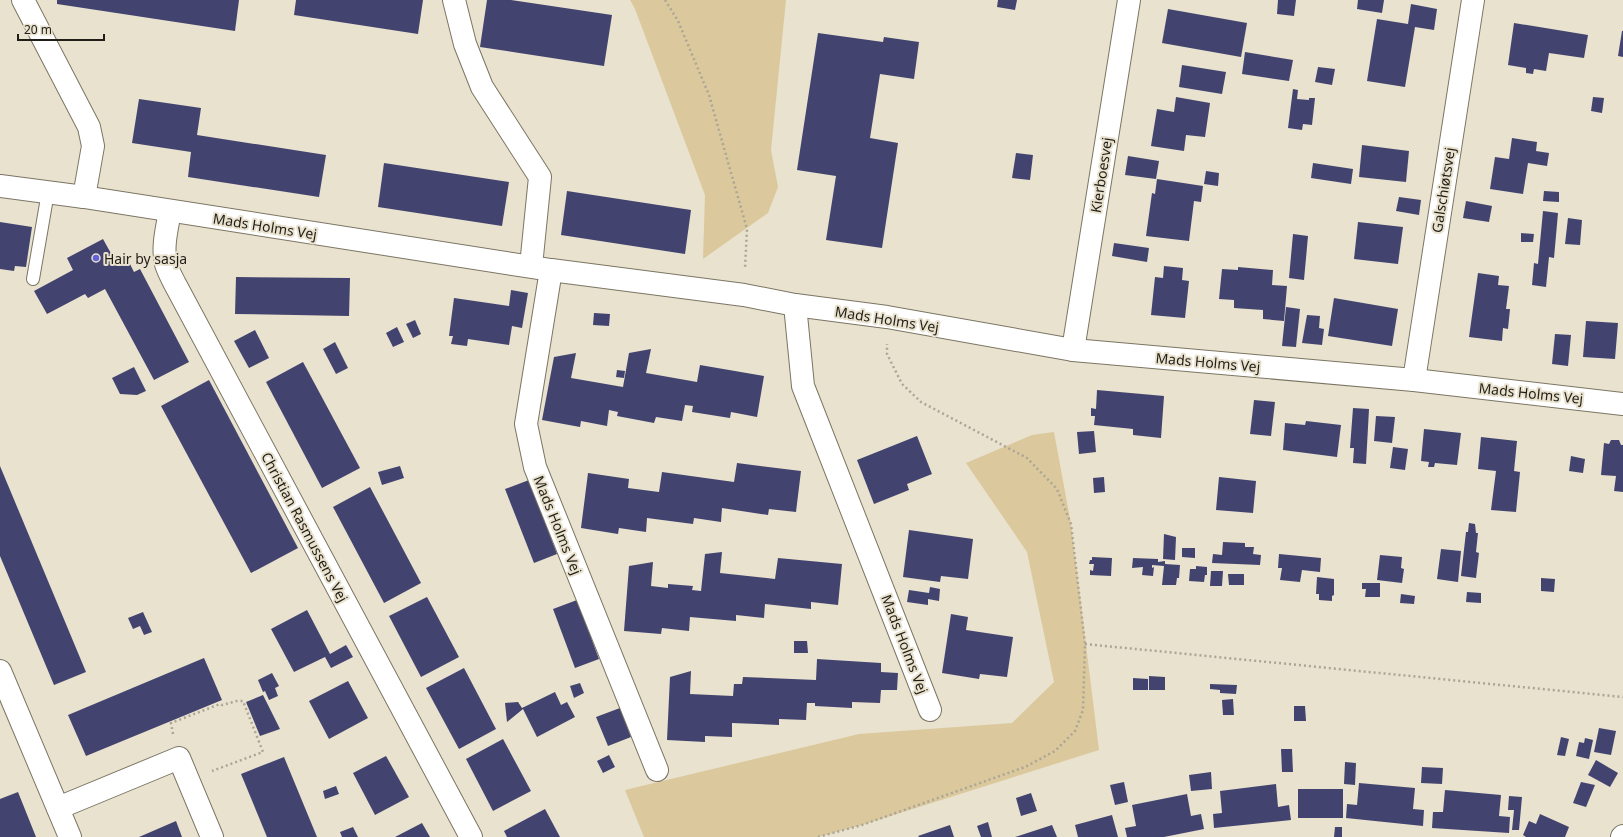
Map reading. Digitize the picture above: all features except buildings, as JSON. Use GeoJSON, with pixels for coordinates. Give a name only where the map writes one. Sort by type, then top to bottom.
{"type":"FeatureCollection","features":[{"type":"Feature","properties":{"kind":"street"},"geometry":{"type":"LineString","coordinates":[[23,0],[89,127],[93,146],[84,197]]}},
{"type":"Feature","properties":{"kind":"street","name":"Mads Holms Vej"},"geometry":{"type":"LineString","coordinates":[[454,0],[465,44],[482,87],[540,178],[541,268],[526,424],[535,467],[657,770]]}},
{"type":"Feature","properties":{"kind":"street","name":"Kierboesvej"},"geometry":{"type":"LineString","coordinates":[[1073,350],[1129,0]]}},
{"type":"Feature","properties":{"kind":"street","name":"Galschiøtsvej"},"geometry":{"type":"LineString","coordinates":[[1414,380],[1473,0]]}},
{"type":"Feature","properties":{"kind":"street","name":"Mads Holms Vej"},"geometry":{"type":"LineString","coordinates":[[0,186],[84,197],[541,268],[744,295],[795,305],[887,317],[1073,350],[1414,380],[1623,404]]}},
{"type":"Feature","properties":{"kind":"street","name":"Christian Rasmussens Vej"},"geometry":{"type":"LineString","coordinates":[[170,211],[165,238],[165,252],[166,265],[175,284],[471,837]]}},
{"type":"Feature","properties":{"kind":"street","name":"Mads Holms Vej"},"geometry":{"type":"LineString","coordinates":[[795,305],[803,386],[930,710]]}},
{"type":"Feature","properties":{"kind":"street"},"geometry":{"type":"LineString","coordinates":[[0,671],[70,837]]}},
{"type":"Feature","properties":{"kind":"street"},"geometry":{"type":"LineString","coordinates":[[58,808],[178,758],[212,837]]}},
{"type":"Feature","properties":{"kind":"lane"},"geometry":{"type":"LineString","coordinates":[[33,279],[48,192]]}},
{"type":"Feature","properties":{"kind":"path"},"geometry":{"type":"LineString","coordinates":[[665,0],[678,21],[709,95],[747,229],[744,295]]}},
{"type":"Feature","properties":{"kind":"path"},"geometry":{"type":"LineString","coordinates":[[818,837],[862,825],[1025,767],[1055,751],[1075,731],[1083,710],[1085,644],[1071,524],[1057,489],[1027,458],[921,402],[902,384],[887,354],[887,317]]}},
{"type":"Feature","properties":{"kind":"path"},"geometry":{"type":"LineString","coordinates":[[1085,644],[1623,697]]}},
{"type":"Feature","properties":{"kind":"path"},"geometry":{"type":"LineString","coordinates":[[178,758],[171,723],[220,704],[222,706],[237,701],[243,701],[263,752],[188,780]]}},
{"type":"Feature","properties":{"kind":"shaded area"},"geometry":{"type":"Polygon","coordinates":[[[630,0],[786,0],[771,150],[778,187],[768,213],[703,259],[705,195],[635,9],[630,0]]]}},
{"type":"Feature","properties":{"kind":"shaded area"},"geometry":{"type":"Polygon","coordinates":[[[1054,432],[1071,524],[1099,750],[862,825],[818,837],[644,837],[625,790],[859,734],[1012,723],[1054,682],[1027,552],[966,463],[1032,435],[1054,432]]]}},
{"type":"Feature","properties":{"kind":"place","name":"Hair by sasja"},"geometry":{"type":"Point","coordinates":[96,258]}}]}
